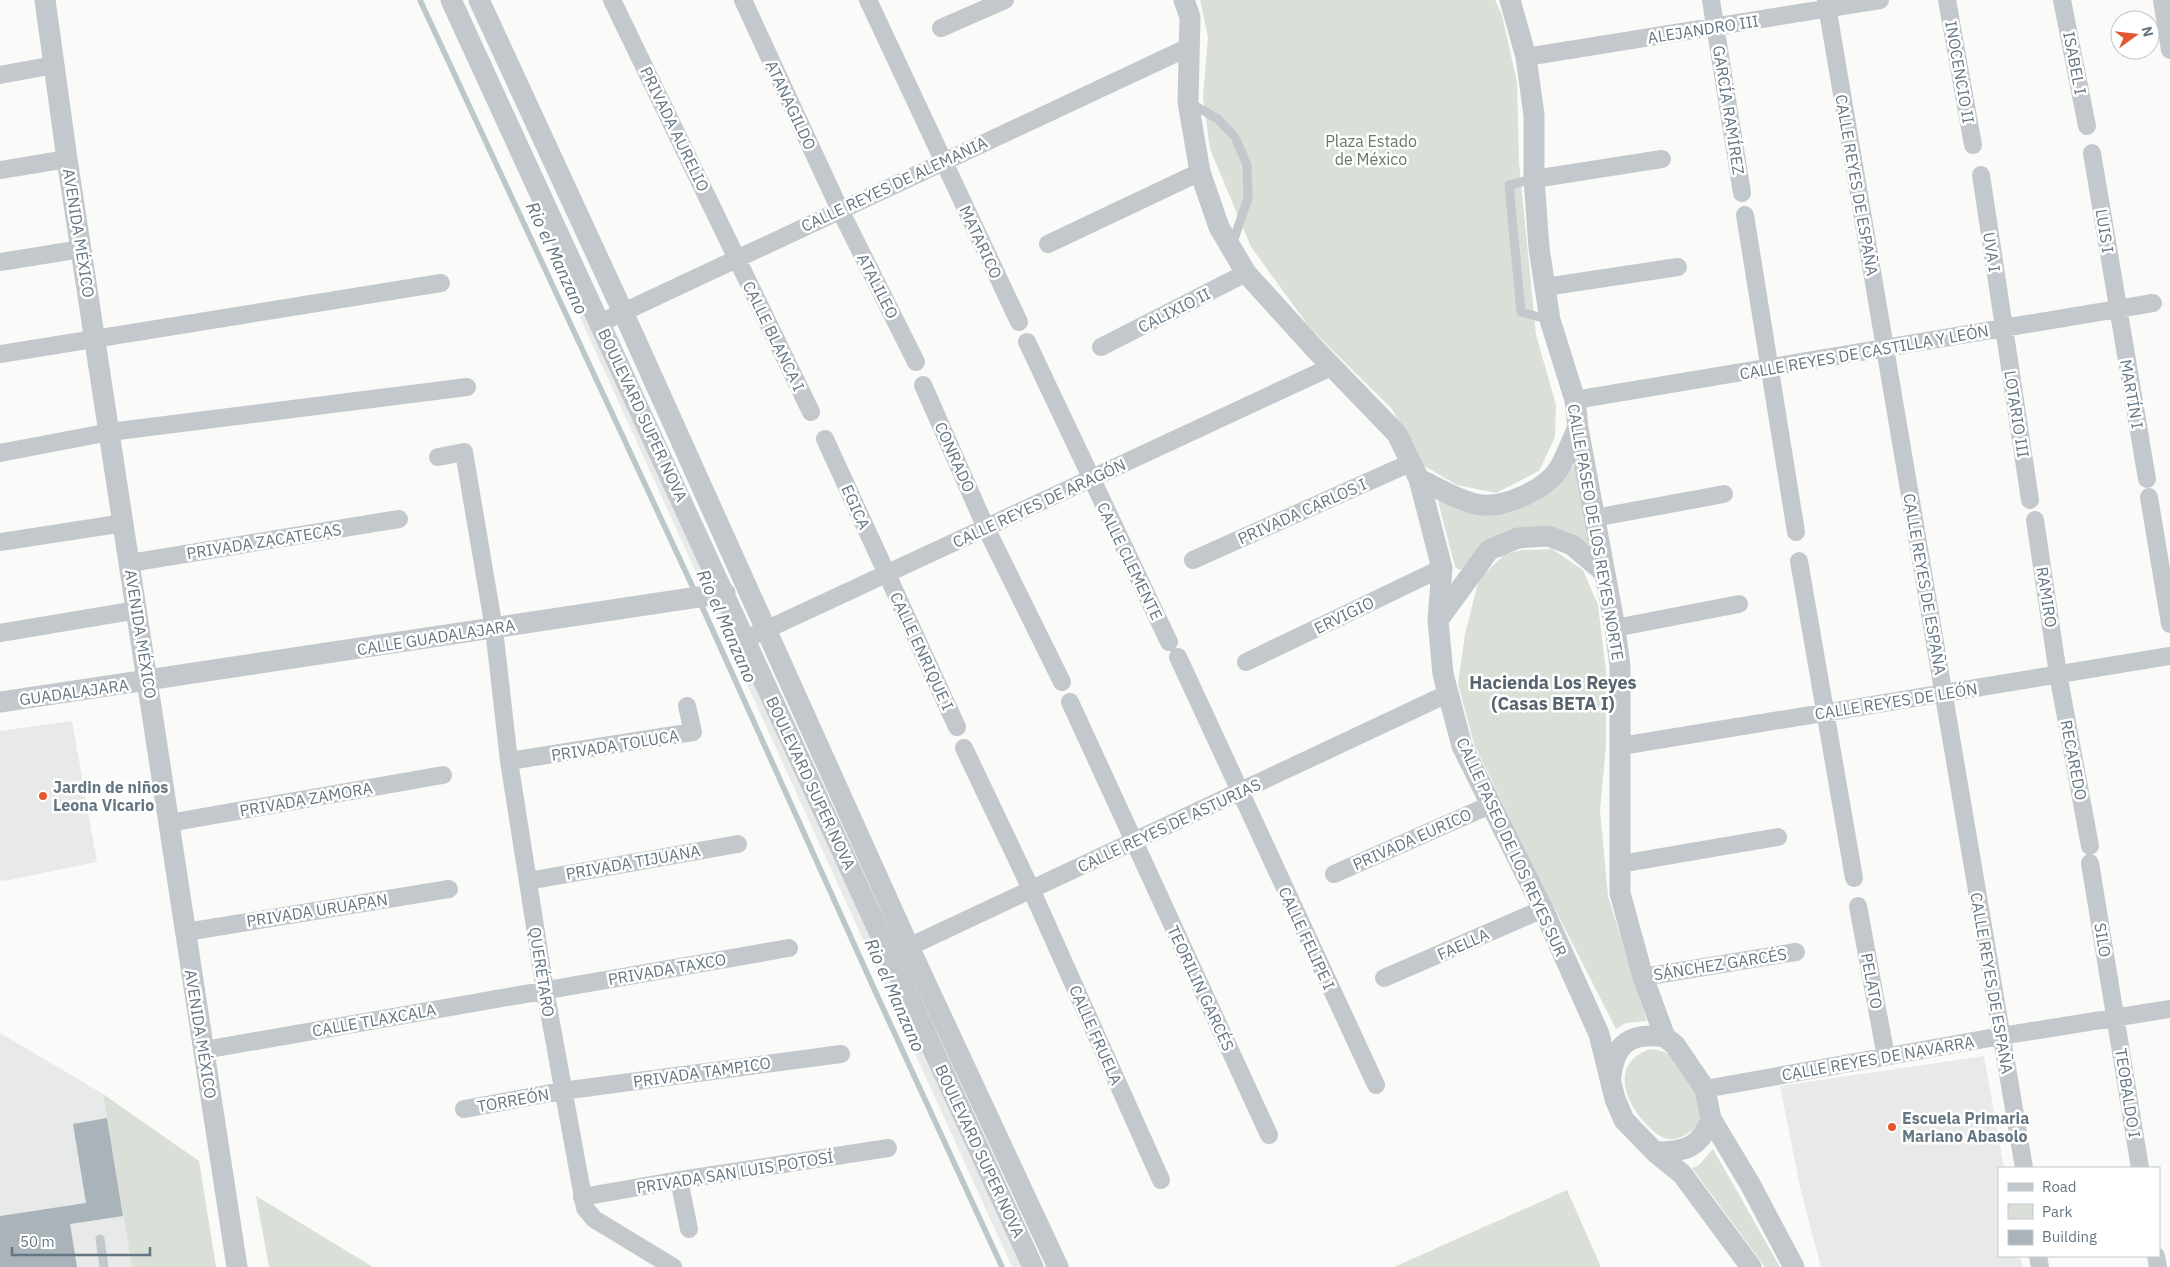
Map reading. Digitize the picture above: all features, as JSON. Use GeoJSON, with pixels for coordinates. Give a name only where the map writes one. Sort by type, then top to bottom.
{"type":"FeatureCollection","features":[{"type":"Feature","properties":{"kind":"street","name":"AVENIDA MÉXICO"},"geometry":{"type":"LineString","coordinates":[[45,0],[67,159],[96,338],[237,1267]]}},
{"type":"Feature","properties":{"kind":"street","name":"BOULEVARD SUPER NOVA"},"geometry":{"type":"LineString","coordinates":[[451,0],[600,323],[719,594],[746,640],[899,951],[1058,1267]]}},
{"type":"Feature","properties":{"kind":"street","name":"BOULEVARD SUPER NOVA"},"geometry":{"type":"LineString","coordinates":[[479,0],[624,312],[767,630],[899,951],[1033,1267]]}},
{"type":"Feature","properties":{"kind":"street","name":"PRIVADA AURELIO"},"geometry":{"type":"LineString","coordinates":[[612,0],[737,259]]}},
{"type":"Feature","properties":{"kind":"street","name":"ATANAGILDO"},"geometry":{"type":"LineString","coordinates":[[743,0],[840,210]]}},
{"type":"Feature","properties":{"kind":"street","name":"MATARICO"},"geometry":{"type":"LineString","coordinates":[[868,0],[942,162],[1019,322]]}},
{"type":"Feature","properties":{"kind":"street"},"geometry":{"type":"LineString","coordinates":[[941,28],[1005,0]]}},
{"type":"Feature","properties":{"kind":"street","name":"CALLE PASEO DE LOS REYES SUR"},"geometry":{"type":"LineString","coordinates":[[1184,0],[1190,17],[1188,102],[1200,172],[1220,228],[1246,273],[1314,348],[1397,434],[1415,471],[1442,568],[1438,620],[1443,674],[1462,746],[1542,909],[1599,1034],[1616,1099],[1624,1120],[1655,1152],[1682,1174],[1751,1267]]}},
{"type":"Feature","properties":{"kind":"street","name":"CALLE PASEO DE LOS REYES NORTE"},"geometry":{"type":"LineString","coordinates":[[1510,0],[1526,57],[1534,115],[1534,179],[1539,248],[1550,320],[1575,400],[1578,428],[1615,628],[1620,666],[1620,893],[1643,977],[1665,1037],[1675,1045],[1705,1089],[1711,1119],[1750,1184],[1794,1267]]}},
{"type":"Feature","properties":{"kind":"street","name":"GARCÍA RAMÍREZ"},"geometry":{"type":"LineString","coordinates":[[1711,0],[1742,193]]}},
{"type":"Feature","properties":{"kind":"street","name":"ALEJANDRO III"},"geometry":{"type":"LineString","coordinates":[[1526,57],[1716,27],[1827,4],[1880,0]]}},
{"type":"Feature","properties":{"kind":"street","name":"INOCENCIO II"},"geometry":{"type":"LineString","coordinates":[[1947,0],[1972,144]]}},
{"type":"Feature","properties":{"kind":"street","name":"ISABEL I"},"geometry":{"type":"LineString","coordinates":[[2062,0],[2087,126]]}},
{"type":"Feature","properties":{"kind":"street"},"geometry":{"type":"LineString","coordinates":[[2162,0],[2170,50]]}},
{"type":"Feature","properties":{"kind":"street","name":"CALLE REYES DE ESPAÑA"},"geometry":{"type":"LineString","coordinates":[[1827,4],[2024,1167]]}},
{"type":"Feature","properties":{"kind":"street","name":"CALLE REYES DE ALEMANIA"},"geometry":{"type":"LineString","coordinates":[[600,323],[1189,47]]}},
{"type":"Feature","properties":{"kind":"street"},"geometry":{"type":"LineString","coordinates":[[0,75],[54,65]]}},
{"type":"Feature","properties":{"kind":"street","name":"LUIS I"},"geometry":{"type":"LineString","coordinates":[[2092,153],[2117,309]]}},
{"type":"Feature","properties":{"kind":"street"},"geometry":{"type":"LineString","coordinates":[[0,170],[67,159]]}},
{"type":"Feature","properties":{"kind":"street"},"geometry":{"type":"LineString","coordinates":[[1534,179],[1662,159]]}},
{"type":"Feature","properties":{"kind":"street"},"geometry":{"type":"LineString","coordinates":[[1048,244],[1200,172]]}},
{"type":"Feature","properties":{"kind":"street","name":"UVA I"},"geometry":{"type":"LineString","coordinates":[[1981,175],[2004,328]]}},
{"type":"Feature","properties":{"kind":"street","name":"ATALILEO"},"geometry":{"type":"LineString","coordinates":[[840,210],[916,362]]}},
{"type":"Feature","properties":{"kind":"street"},"geometry":{"type":"LineString","coordinates":[[1745,215],[1796,532]]}},
{"type":"Feature","properties":{"kind":"street"},"geometry":{"type":"LineString","coordinates":[[0,262],[81,249]]}},
{"type":"Feature","properties":{"kind":"street","name":"CALLE BLANCA I"},"geometry":{"type":"LineString","coordinates":[[737,259],[810,412]]}},
{"type":"Feature","properties":{"kind":"street"},"geometry":{"type":"LineString","coordinates":[[1545,287],[1678,267]]}},
{"type":"Feature","properties":{"kind":"street","name":"CALIXIO II"},"geometry":{"type":"LineString","coordinates":[[1101,347],[1246,273]]}},
{"type":"Feature","properties":{"kind":"street"},"geometry":{"type":"LineString","coordinates":[[0,354],[441,283]]}},
{"type":"Feature","properties":{"kind":"street","name":"CALLE REYES DE CASTILLA Y LEÓN"},"geometry":{"type":"LineString","coordinates":[[1575,400],[2153,303]]}},
{"type":"Feature","properties":{"kind":"street","name":"MARTÍN I"},"geometry":{"type":"LineString","coordinates":[[2117,309],[2147,479]]}},
{"type":"Feature","properties":{"kind":"street","name":"LOTARIO III"},"geometry":{"type":"LineString","coordinates":[[2004,328],[2030,500]]}},
{"type":"Feature","properties":{"kind":"street","name":"CALLE CLEMENTE"},"geometry":{"type":"LineString","coordinates":[[1027,342],[1174,650],[1239,792]]}},
{"type":"Feature","properties":{"kind":"street","name":"CALLE REYES DE ARAGÓN"},"geometry":{"type":"LineString","coordinates":[[746,640],[1333,366]]}},
{"type":"Feature","properties":{"kind":"street","name":"CONRADO"},"geometry":{"type":"LineString","coordinates":[[923,385],[986,528],[1062,682]]}},
{"type":"Feature","properties":{"kind":"street"},"geometry":{"type":"LineString","coordinates":[[0,452],[110,432],[467,386]]}},
{"type":"Feature","properties":{"kind":"street"},"geometry":{"type":"LineString","coordinates":[[1415,471],[1476,504],[1503,503],[1526,495],[1542,485],[1558,470],[1578,428]]}},
{"type":"Feature","properties":{"kind":"street","name":"EGICA"},"geometry":{"type":"LineString","coordinates":[[825,439],[886,575]]}},
{"type":"Feature","properties":{"kind":"street","name":"QUERÉTARO"},"geometry":{"type":"LineString","coordinates":[[438,457],[464,452],[494,628],[509,761],[545,990],[562,1091],[585,1208],[594,1219],[673,1267]]}},
{"type":"Feature","properties":{"kind":"street","name":"PRIVADA CARLOS I"},"geometry":{"type":"LineString","coordinates":[[1193,560],[1415,471]]}},
{"type":"Feature","properties":{"kind":"street"},"geometry":{"type":"LineString","coordinates":[[1594,518],[1724,494]]}},
{"type":"Feature","properties":{"kind":"street"},"geometry":{"type":"LineString","coordinates":[[2149,497],[2170,624]]}},
{"type":"Feature","properties":{"kind":"street","name":"PRIVADA ZACATECAS"},"geometry":{"type":"LineString","coordinates":[[130,562],[399,519]]}},
{"type":"Feature","properties":{"kind":"street","name":"RAMIRO"},"geometry":{"type":"LineString","coordinates":[[2035,520],[2058,674]]}},
{"type":"Feature","properties":{"kind":"street"},"geometry":{"type":"LineString","coordinates":[[0,542],[124,522]]}},
{"type":"Feature","properties":{"kind":"street"},"geometry":{"type":"LineString","coordinates":[[1438,620],[1489,550],[1518,538],[1548,536],[1564,542],[1572,546],[1605,573]]}},
{"type":"Feature","properties":{"kind":"street"},"geometry":{"type":"LineString","coordinates":[[1799,561],[1854,878]]}},
{"type":"Feature","properties":{"kind":"street","name":"ERVIGIO"},"geometry":{"type":"LineString","coordinates":[[1246,662],[1442,568]]}},
{"type":"Feature","properties":{"kind":"street","name":"CALLE ENRIQUE I"},"geometry":{"type":"LineString","coordinates":[[886,575],[957,727]]}},
{"type":"Feature","properties":{"kind":"street","name":"CALLE GUADALAJARA"},"geometry":{"type":"LineString","coordinates":[[148,681],[719,594]]}},
{"type":"Feature","properties":{"kind":"street"},"geometry":{"type":"LineString","coordinates":[[1615,628],[1739,604]]}},
{"type":"Feature","properties":{"kind":"street"},"geometry":{"type":"LineString","coordinates":[[0,632],[137,610]]}},
{"type":"Feature","properties":{"kind":"street","name":"CALLE REYES DE LEÓN"},"geometry":{"type":"LineString","coordinates":[[1621,746],[2170,656]]}},
{"type":"Feature","properties":{"kind":"street","name":"RECAREDO"},"geometry":{"type":"LineString","coordinates":[[2058,674],[2090,854]]}},
{"type":"Feature","properties":{"kind":"street","name":"GUADALAJARA"},"geometry":{"type":"LineString","coordinates":[[0,702],[148,681]]}},
{"type":"Feature","properties":{"kind":"street","name":"CALLE REYES DE ASTURIAS"},"geometry":{"type":"LineString","coordinates":[[899,951],[1447,694]]}},
{"type":"Feature","properties":{"kind":"street","name":"TEORILIN GARCÉS"},"geometry":{"type":"LineString","coordinates":[[1070,702],[1269,1135]]}},
{"type":"Feature","properties":{"kind":"street","name":"PRIVADA TOLUCA"},"geometry":{"type":"LineString","coordinates":[[509,761],[693,732],[687,706]]}},
{"type":"Feature","properties":{"kind":"street","name":"CALLE FRUELA"},"geometry":{"type":"LineString","coordinates":[[964,748],[1031,889],[1161,1180]]}},
{"type":"Feature","properties":{"kind":"street","name":"PRIVADA ZAMORA"},"geometry":{"type":"LineString","coordinates":[[169,823],[443,776]]}},
{"type":"Feature","properties":{"kind":"street","name":"CALLE FELIPE I"},"geometry":{"type":"LineString","coordinates":[[1239,792],[1376,1085]]}},
{"type":"Feature","properties":{"kind":"street","name":"PRIVADA EURICO"},"geometry":{"type":"LineString","coordinates":[[1334,874],[1490,805]]}},
{"type":"Feature","properties":{"kind":"street"},"geometry":{"type":"LineString","coordinates":[[1620,864],[1778,837]]}},
{"type":"Feature","properties":{"kind":"street","name":"PRIVADA TIJUANA"},"geometry":{"type":"LineString","coordinates":[[528,881],[738,844]]}},
{"type":"Feature","properties":{"kind":"street","name":"SILO"},"geometry":{"type":"LineString","coordinates":[[2090,854],[2115,1018]]}},
{"type":"Feature","properties":{"kind":"street","name":"PRIVADA URUAPAN"},"geometry":{"type":"LineString","coordinates":[[186,932],[449,889]]}},
{"type":"Feature","properties":{"kind":"street","name":"PELATO"},"geometry":{"type":"LineString","coordinates":[[1858,906],[1886,1057]]}},
{"type":"Feature","properties":{"kind":"street","name":"FAELLA"},"geometry":{"type":"LineString","coordinates":[[1384,978],[1542,909]]}},
{"type":"Feature","properties":{"kind":"street","name":"PRIVADA TAXCO"},"geometry":{"type":"LineString","coordinates":[[545,990],[789,948]]}},
{"type":"Feature","properties":{"kind":"street","name":"SÁNCHEZ GARCÉS"},"geometry":{"type":"LineString","coordinates":[[1643,977],[1796,952]]}},
{"type":"Feature","properties":{"kind":"street","name":"CALLE TLAXCALA"},"geometry":{"type":"LineString","coordinates":[[204,1050],[545,990]]}},
{"type":"Feature","properties":{"kind":"street","name":"CALLE REYES DE NAVARRA"},"geometry":{"type":"LineString","coordinates":[[1705,1089],[2001,1036],[2170,1009]]}},
{"type":"Feature","properties":{"kind":"street","name":"TEOBALDO I"},"geometry":{"type":"LineString","coordinates":[[2115,1018],[2140,1167]]}},
{"type":"Feature","properties":{"kind":"street"},"geometry":{"type":"LineString","coordinates":[[1611,1076],[1616,1052],[1624,1043],[1651,1035],[1665,1037]]}},
{"type":"Feature","properties":{"kind":"street","name":"PRIVADA TAMPICO"},"geometry":{"type":"LineString","coordinates":[[562,1091],[841,1054]]}},
{"type":"Feature","properties":{"kind":"street","name":"TORREÓN"},"geometry":{"type":"LineString","coordinates":[[464,1108],[562,1091]]}},
{"type":"Feature","properties":{"kind":"street"},"geometry":{"type":"LineString","coordinates":[[1655,1152],[1677,1152],[1688,1149],[1704,1134],[1711,1119]]}},
{"type":"Feature","properties":{"kind":"street","name":"PRIVADA SAN LUIS POTOSÍ"},"geometry":{"type":"LineString","coordinates":[[582,1197],[888,1148]]}},
{"type":"Feature","properties":{"kind":"street"},"geometry":{"type":"LineString","coordinates":[[679,1180],[689,1229]]}},
{"type":"Feature","properties":{"kind":"lane"},"geometry":{"type":"LineString","coordinates":[[1188,102],[1218,119],[1235,137],[1247,165],[1248,198],[1231,248]]}},
{"type":"Feature","properties":{"kind":"lane"},"geometry":{"type":"LineString","coordinates":[[1534,179],[1509,185],[1521,312],[1550,320]]}},
{"type":"Feature","properties":{"kind":"lane"},"geometry":{"type":"LineString","coordinates":[[100,1239],[104,1267]]}},
{"type":"Feature","properties":{"kind":"shaded area"},"geometry":{"type":"Polygon","coordinates":[[[591,282],[1040,1267],[1012,1267],[569,293],[591,282]]]}},
{"type":"Feature","properties":{"kind":"shaded area","name":"Jardin de niños Leona Vicario"},"geometry":{"type":"Polygon","coordinates":[[[72,721],[97,862],[4,881],[0,879],[0,731],[72,721]]]}},
{"type":"Feature","properties":{"kind":"shaded area"},"geometry":{"type":"Polygon","coordinates":[[[0,1033],[103,1094],[132,1267],[0,1267],[0,1033]]]}},
{"type":"Feature","properties":{"kind":"shaded area","name":"Escuela Primaria Mariano Abasolo"},"geometry":{"type":"Polygon","coordinates":[[[1984,1056],[2004,1167],[1998,1167],[1998,1257],[2020,1257],[2023,1267],[1821,1267],[1800,1187],[1780,1086],[1984,1056]]]}},
{"type":"Feature","properties":{"kind":"green space","name":"Plaza Estado de México"},"geometry":{"type":"Polygon","coordinates":[[[1200,0],[1495,0],[1502,15],[1517,82],[1519,162],[1536,335],[1556,405],[1555,437],[1539,471],[1496,493],[1457,485],[1421,464],[1392,409],[1310,328],[1251,247],[1210,149],[1203,98],[1208,37],[1200,0]]]}},
{"type":"Feature","properties":{"kind":"green space"},"geometry":{"type":"Polygon","coordinates":[[[1577,463],[1591,543],[1587,545],[1551,528],[1459,570],[1455,567],[1438,501],[1464,511],[1569,469],[1577,463]]]}},
{"type":"Feature","properties":{"kind":"green space"},"geometry":{"type":"Polygon","coordinates":[[[1552,549],[1583,570],[1598,605],[1606,671],[1606,746],[1600,810],[1608,896],[1647,1021],[1626,1023],[1616,1029],[1534,868],[1474,744],[1458,684],[1465,634],[1479,579],[1505,554],[1522,550],[1552,549]]]}},
{"type":"Feature","properties":{"kind":"green space"},"geometry":{"type":"Polygon","coordinates":[[[1650,1049],[1659,1050],[1670,1055],[1686,1072],[1697,1093],[1701,1114],[1697,1124],[1690,1132],[1678,1138],[1666,1138],[1654,1132],[1639,1116],[1627,1095],[1625,1073],[1629,1064],[1637,1055],[1650,1049]]]}},
{"type":"Feature","properties":{"kind":"green space"},"geometry":{"type":"Polygon","coordinates":[[[103,1094],[199,1161],[216,1267],[132,1267],[103,1094]]]}},
{"type":"Feature","properties":{"kind":"green space"},"geometry":{"type":"Polygon","coordinates":[[[1713,1149],[1780,1267],[1765,1267],[1692,1168],[1699,1165],[1713,1149]]]}},
{"type":"Feature","properties":{"kind":"green space"},"geometry":{"type":"Polygon","coordinates":[[[1567,1190],[1601,1267],[1394,1267],[1567,1190]]]}},
{"type":"Feature","properties":{"kind":"green space"},"geometry":{"type":"Polygon","coordinates":[[[256,1196],[373,1267],[269,1267],[256,1196]]]}},
{"type":"Feature","properties":{"kind":"building"},"geometry":{"type":"Polygon","coordinates":[[[107,1118],[123,1216],[70,1224],[77,1267],[0,1267],[0,1216],[86,1203],[73,1124],[107,1118]]]}},
{"type":"Feature","properties":{"kind":"waterway","name":"Rio el Manzano"},"geometry":{"type":"LineString","coordinates":[[420,0],[696,594]]}},
{"type":"Feature","properties":{"kind":"waterway","name":"Rio el Manzano"},"geometry":{"type":"LineString","coordinates":[[700,602],[1002,1267]]}},
{"type":"Feature","properties":{"kind":"place","name":"Jardin de niños Leona Vicario"},"geometry":{"type":"Point","coordinates":[43,796]}},
{"type":"Feature","properties":{"kind":"place","name":"Escuela Primaria Mariano Abasolo"},"geometry":{"type":"Point","coordinates":[1892,1127]}},
{"type":"Feature","properties":{"kind":"district","name":"Hacienda Los Reyes (Casas BETA I)"},"geometry":{"type":"Point","coordinates":[1553,692]}}]}
